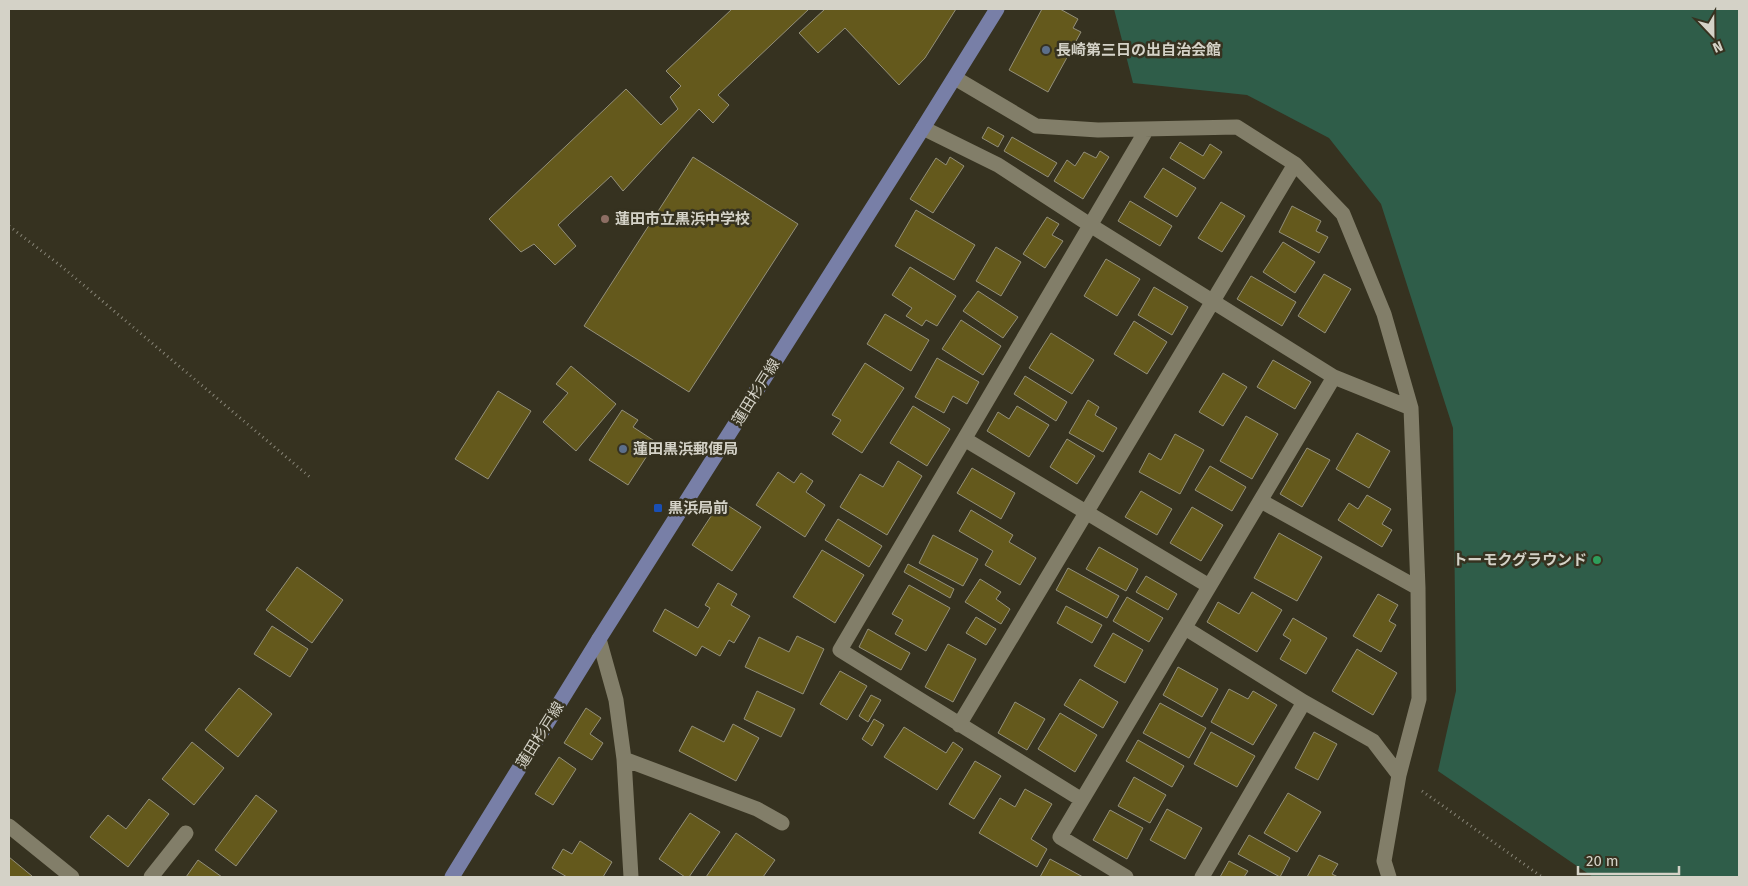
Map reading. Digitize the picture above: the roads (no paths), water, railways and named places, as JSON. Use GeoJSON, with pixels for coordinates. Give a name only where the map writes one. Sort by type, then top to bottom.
{"type":"FeatureCollection","features":[{"type":"Feature","properties":{"kind":"main road","name":"蓮田杉戸線"},"geometry":{"type":"LineString","coordinates":[[452,877],[599,639],[997,9]]}},
{"type":"Feature","properties":{"kind":"street"},"geometry":{"type":"LineString","coordinates":[[955,78],[1036,126],[1098,130],[1237,127],[1295,164],[1344,214],[1384,314],[1411,408],[1418,588],[1418,698],[1400,775],[1384,861],[1389,877]]}},
{"type":"Feature","properties":{"kind":"street"},"geometry":{"type":"LineString","coordinates":[[923,128],[998,165],[1212,302],[1334,377],[1411,408]]}},
{"type":"Feature","properties":{"kind":"street"},"geometry":{"type":"LineString","coordinates":[[1082,800],[840,650],[966,440],[1147,129]]}},
{"type":"Feature","properties":{"kind":"street"},"geometry":{"type":"LineString","coordinates":[[959,725],[1295,164]]}},
{"type":"Feature","properties":{"kind":"street"},"geometry":{"type":"LineString","coordinates":[[1126,877],[1060,837],[1334,377]]}},
{"type":"Feature","properties":{"kind":"street"},"geometry":{"type":"LineString","coordinates":[[966,440],[1209,586]]}},
{"type":"Feature","properties":{"kind":"street"},"geometry":{"type":"LineString","coordinates":[[1261,501],[1418,588]]}},
{"type":"Feature","properties":{"kind":"street"},"geometry":{"type":"LineString","coordinates":[[1185,628],[1304,702],[1373,741],[1400,775]]}},
{"type":"Feature","properties":{"kind":"street"},"geometry":{"type":"LineString","coordinates":[[599,639],[616,700],[624,759],[631,877]]}},
{"type":"Feature","properties":{"kind":"street"},"geometry":{"type":"LineString","coordinates":[[1202,877],[1304,702]]}},
{"type":"Feature","properties":{"kind":"street"},"geometry":{"type":"LineString","coordinates":[[624,759],[757,810],[782,823]]}},
{"type":"Feature","properties":{"kind":"street"},"geometry":{"type":"LineString","coordinates":[[9,826],[72,877]]}},
{"type":"Feature","properties":{"kind":"street"},"geometry":{"type":"LineString","coordinates":[[151,877],[186,832]]}},
{"type":"Feature","properties":{"kind":"place","name":"長崎第三日の出自治会館"},"geometry":{"type":"Point","coordinates":[1046,50]}},
{"type":"Feature","properties":{"kind":"place","name":"蓮田市立黒浜中学校"},"geometry":{"type":"Point","coordinates":[605,219]}},
{"type":"Feature","properties":{"kind":"place","name":"蓮田黒浜郵便局"},"geometry":{"type":"Point","coordinates":[623,449]}},
{"type":"Feature","properties":{"kind":"place","name":"黒浜局前"},"geometry":{"type":"Point","coordinates":[658,508]}},
{"type":"Feature","properties":{"kind":"place","name":"トーモクグラウンド"},"geometry":{"type":"Point","coordinates":[1597,560]}}]}
